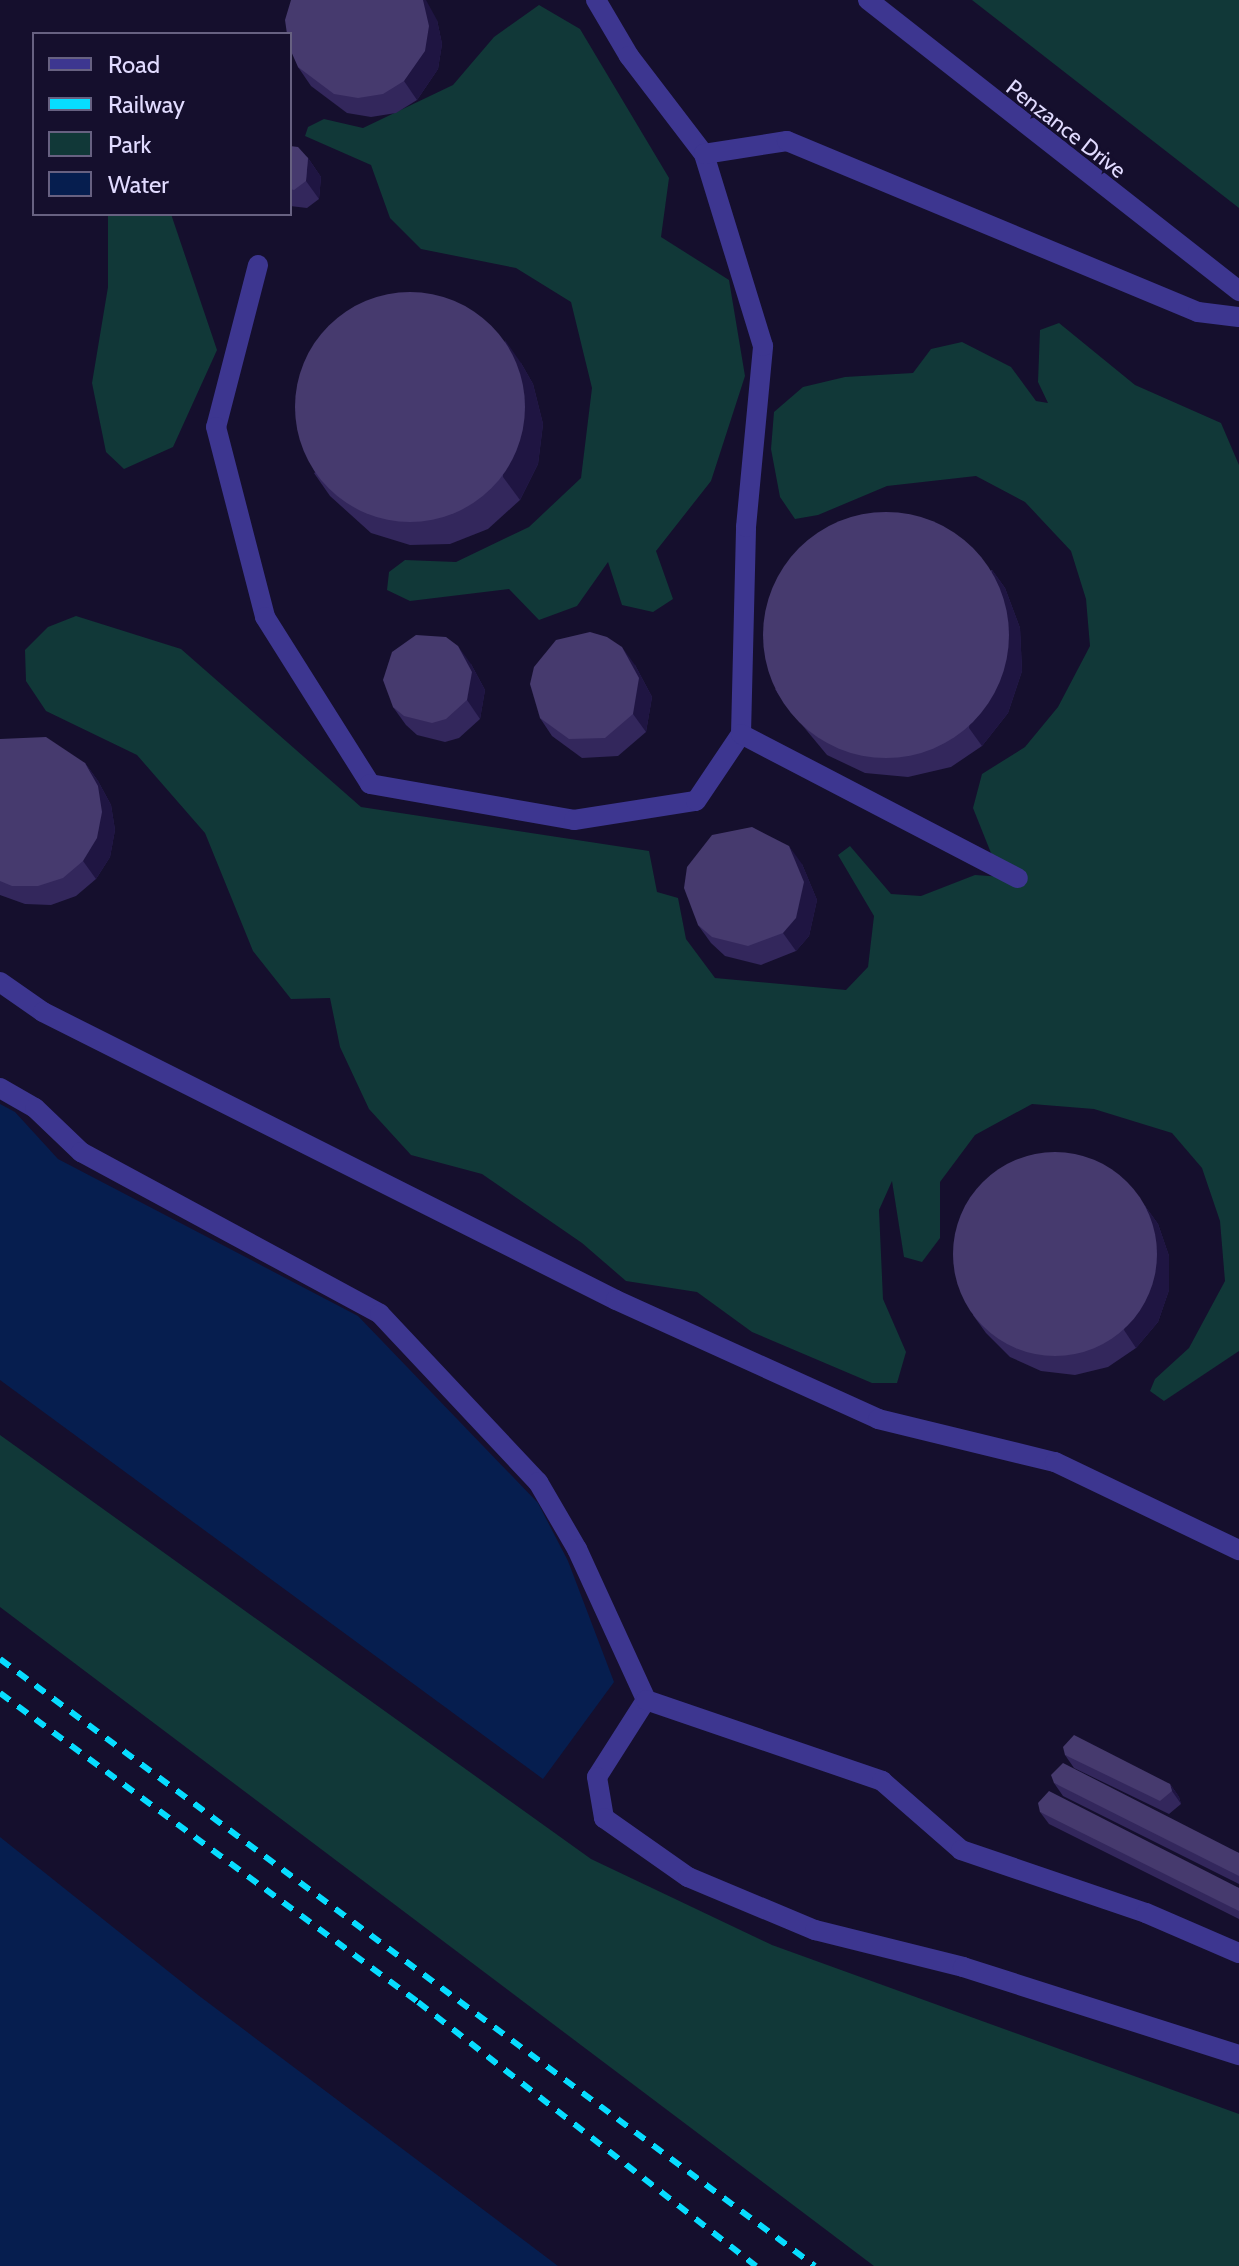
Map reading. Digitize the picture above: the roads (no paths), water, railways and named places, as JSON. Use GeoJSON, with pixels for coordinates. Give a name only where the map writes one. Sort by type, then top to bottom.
{"type":"FeatureCollection","features":[{"type":"Feature","properties":{"kind":"street"},"geometry":{"type":"LineString","coordinates":[[258,265],[216,427],[265,617],[370,784],[574,820],[696,801],[741,734],[746,527],[763,346],[704,154],[629,56],[596,0]]}},
{"type":"Feature","properties":{"kind":"street","name":"Penzance Drive"},"geometry":{"type":"LineString","coordinates":[[868,0],[1239,291]]}},
{"type":"Feature","properties":{"kind":"street"},"geometry":{"type":"LineString","coordinates":[[704,154],[787,141],[1198,312],[1239,317]]}},
{"type":"Feature","properties":{"kind":"street"},"geometry":{"type":"LineString","coordinates":[[741,734],[1018,878]]}},
{"type":"Feature","properties":{"kind":"street"},"geometry":{"type":"LineString","coordinates":[[0,982],[43,1012],[616,1300],[878,1419],[1055,1462],[1239,1550]]}},
{"type":"Feature","properties":{"kind":"street"},"geometry":{"type":"LineString","coordinates":[[0,1088],[35,1108],[81,1152],[380,1314],[538,1482],[577,1549],[646,1700],[882,1781],[961,1850],[1146,1913],[1239,1953]]}},
{"type":"Feature","properties":{"kind":"street"},"geometry":{"type":"LineString","coordinates":[[646,1700],[597,1777],[604,1818],[688,1877],[815,1930],[963,1967],[1239,2055]]}},
{"type":"Feature","properties":{"kind":"water"},"geometry":{"type":"Polygon","coordinates":[[[0,1104],[15,1112],[58,1159],[358,1316],[538,1503],[568,1561],[614,1682],[543,1779],[0,1380],[0,1104]]]}},
{"type":"Feature","properties":{"kind":"water"},"geometry":{"type":"Polygon","coordinates":[[[0,1837],[198,1995],[558,2266],[0,2266],[0,1837]]]}},
{"type":"Feature","properties":{"kind":"railway"},"geometry":{"type":"LineString","coordinates":[[0,1659],[815,2266]]}},
{"type":"Feature","properties":{"kind":"railway"},"geometry":{"type":"LineString","coordinates":[[0,1693],[418,2002],[756,2266]]}}]}
